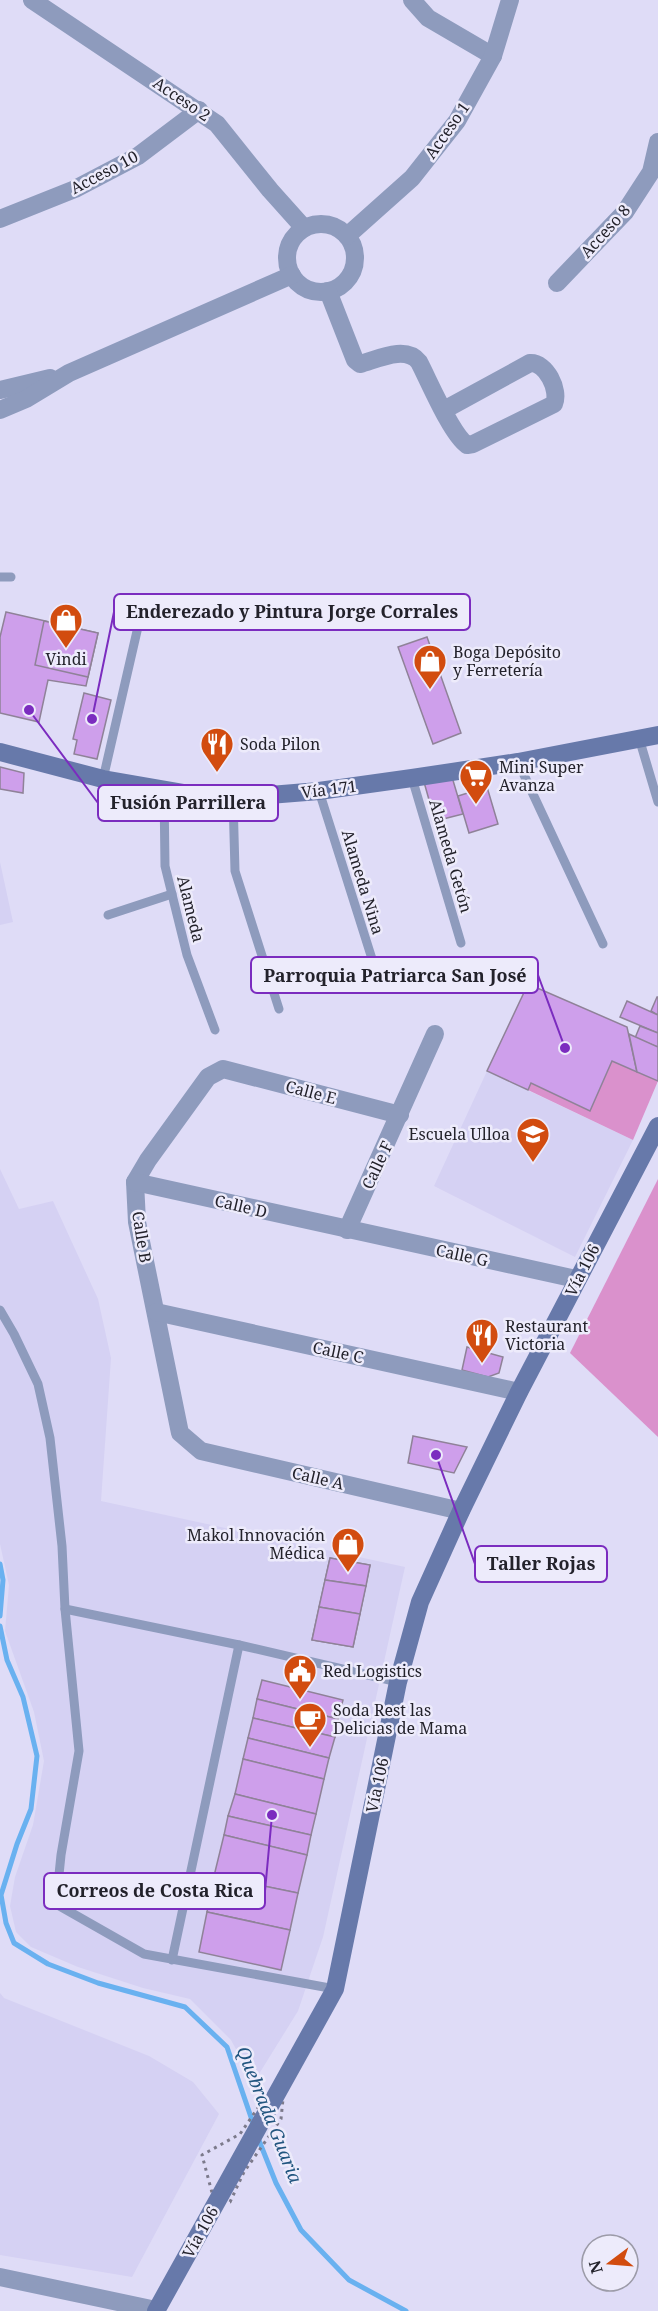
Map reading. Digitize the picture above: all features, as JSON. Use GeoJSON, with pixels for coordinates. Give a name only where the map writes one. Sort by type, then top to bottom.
{"type":"FeatureCollection","features":[{"type":"Feature","properties":{"kind":"main road","name":"Vía 171"},"geometry":{"type":"LineString","coordinates":[[3,750],[103,779],[164,790],[232,798],[319,791],[412,778],[518,762],[658,735]]}},
{"type":"Feature","properties":{"kind":"main road","name":"Vía 106"},"geometry":{"type":"LineString","coordinates":[[156,2311],[335,1989],[398,1682],[420,1602],[519,1392],[658,1126]]}},
{"type":"Feature","properties":{"kind":"street","name":"Acceso 2"},"geometry":{"type":"LineString","coordinates":[[32,0],[217,124],[304,228]]}},
{"type":"Feature","properties":{"kind":"street"},"geometry":{"type":"LineString","coordinates":[[412,0],[428,18],[493,56]]}},
{"type":"Feature","properties":{"kind":"street","name":"Acceso 1"},"geometry":{"type":"LineString","coordinates":[[347,236],[412,178],[457,121],[493,56],[510,0]]}},
{"type":"Feature","properties":{"kind":"street","name":"Acceso 10"},"geometry":{"type":"LineString","coordinates":[[0,219],[75,189],[138,156],[199,110]]}},
{"type":"Feature","properties":{"kind":"street","name":"Acceso 8"},"geometry":{"type":"LineString","coordinates":[[557,283],[625,213],[651,172],[658,142]]}},
{"type":"Feature","properties":{"kind":"street"},"geometry":{"type":"LineString","coordinates":[[315,224],[327,225],[338,228],[347,236],[353,246],[355,258],[348,279],[339,287],[318,292],[308,289],[292,275],[288,266],[290,244],[304,228],[315,224]]}},
{"type":"Feature","properties":{"kind":"street"},"geometry":{"type":"LineString","coordinates":[[0,410],[26,399],[69,373],[292,275]]}},
{"type":"Feature","properties":{"kind":"street"},"geometry":{"type":"LineString","coordinates":[[328,291],[355,360],[360,364],[407,353],[415,356],[460,440],[467,445],[554,404],[557,397],[542,366],[530,363],[444,410]]}},
{"type":"Feature","properties":{"kind":"street"},"geometry":{"type":"LineString","coordinates":[[0,390],[69,373]]}},
{"type":"Feature","properties":{"kind":"street","name":"Calle F"},"geometry":{"type":"LineString","coordinates":[[347,1230],[435,1034]]}},
{"type":"Feature","properties":{"kind":"street","name":"Calle E"},"geometry":{"type":"LineString","coordinates":[[135,1182],[148,1160],[208,1077],[223,1069],[400,1115]]}},
{"type":"Feature","properties":{"kind":"street","name":"Calle D"},"geometry":{"type":"LineString","coordinates":[[135,1182],[347,1230]]}},
{"type":"Feature","properties":{"kind":"street","name":"Calle B"},"geometry":{"type":"LineString","coordinates":[[135,1182],[137,1222],[180,1433]]}},
{"type":"Feature","properties":{"kind":"street","name":"Calle G"},"geometry":{"type":"LineString","coordinates":[[347,1230],[576,1280]]}},
{"type":"Feature","properties":{"kind":"street","name":"Calle C"},"geometry":{"type":"LineString","coordinates":[[156,1312],[519,1392]]}},
{"type":"Feature","properties":{"kind":"street","name":"Calle A"},"geometry":{"type":"LineString","coordinates":[[180,1433],[201,1451],[461,1511]]}},
{"type":"Feature","properties":{"kind":"street"},"geometry":{"type":"LineString","coordinates":[[0,2277],[156,2311]]}},
{"type":"Feature","properties":{"kind":"lane"},"geometry":{"type":"LineString","coordinates":[[0,577],[11,577]]}},
{"type":"Feature","properties":{"kind":"lane"},"geometry":{"type":"LineString","coordinates":[[103,779],[143,605]]}},
{"type":"Feature","properties":{"kind":"lane"},"geometry":{"type":"LineString","coordinates":[[639,738],[658,802]]}},
{"type":"Feature","properties":{"kind":"lane"},"geometry":{"type":"LineString","coordinates":[[518,762],[603,944]]}},
{"type":"Feature","properties":{"kind":"lane","name":"Alameda Getón"},"geometry":{"type":"LineString","coordinates":[[412,778],[461,944]]}},
{"type":"Feature","properties":{"kind":"lane","name":"Alameda"},"geometry":{"type":"LineString","coordinates":[[164,790],[165,866],[187,955],[214,1030]]}},
{"type":"Feature","properties":{"kind":"lane","name":"Alameda Nina"},"geometry":{"type":"LineString","coordinates":[[319,791],[379,981]]}},
{"type":"Feature","properties":{"kind":"lane"},"geometry":{"type":"LineString","coordinates":[[232,798],[235,871],[279,1009]]}},
{"type":"Feature","properties":{"kind":"lane"},"geometry":{"type":"LineString","coordinates":[[108,915],[172,894]]}},
{"type":"Feature","properties":{"kind":"lane"},"geometry":{"type":"LineString","coordinates":[[0,1310],[38,1384],[50,1438],[62,1546],[65,1609],[79,1751],[61,1855],[56,1904],[144,1954],[335,1989]]}},
{"type":"Feature","properties":{"kind":"lane"},"geometry":{"type":"LineString","coordinates":[[65,1609],[239,1645],[398,1682]]}},
{"type":"Feature","properties":{"kind":"lane"},"geometry":{"type":"LineString","coordinates":[[172,1959],[239,1645]]}},
{"type":"Feature","properties":{"kind":"shaded area"},"geometry":{"type":"Polygon","coordinates":[[[0,862],[13,922],[0,925],[0,862]]]}},
{"type":"Feature","properties":{"kind":"shaded area"},"geometry":{"type":"Polygon","coordinates":[[[612,1061],[658,1081],[633,1140],[528,1090],[531,1083],[590,1111],[612,1061]]]}},
{"type":"Feature","properties":{"kind":"shaded area","name":"Escuela Ulloa"},"geometry":{"type":"Polygon","coordinates":[[[487,1071],[633,1140],[575,1257],[434,1186],[487,1071]]]}},
{"type":"Feature","properties":{"kind":"shaded area"},"geometry":{"type":"Polygon","coordinates":[[[0,1169],[19,1209],[53,1201],[98,1299],[111,1358],[101,1501],[405,1567],[323,1937],[298,2011],[254,2082],[231,2040],[190,1999],[143,1988],[78,1967],[31,1947],[16,1932],[10,1906],[15,1877],[33,1825],[44,1761],[34,1712],[5,1631],[9,1585],[0,1544],[0,1169]]]}},
{"type":"Feature","properties":{"kind":"shaded area"},"geometry":{"type":"Polygon","coordinates":[[[658,1179],[658,1437],[570,1353],[658,1179]]]}},
{"type":"Feature","properties":{"kind":"shaded area"},"geometry":{"type":"Polygon","coordinates":[[[0,1993],[4,1998],[149,2056],[193,2082],[219,2114],[132,2277],[0,2255],[0,1993]]]}},
{"type":"Feature","properties":{"kind":"building"},"geometry":{"type":"Polygon","coordinates":[[[6,612],[98,633],[86,686],[48,680],[39,722],[0,713],[0,637],[6,612]]]}},
{"type":"Feature","properties":{"kind":"building","name":"Vindi"},"geometry":{"type":"Polygon","coordinates":[[[44,621],[98,633],[88,677],[35,665],[44,621]]]}},
{"type":"Feature","properties":{"kind":"building","name":"Boga Depósito y Ferretería"},"geometry":{"type":"Polygon","coordinates":[[[427,637],[461,733],[433,744],[398,647],[427,637]]]}},
{"type":"Feature","properties":{"kind":"building"},"geometry":{"type":"Polygon","coordinates":[[[84,693],[111,700],[97,759],[74,754],[77,740],[73,739],[84,693]]]}},
{"type":"Feature","properties":{"kind":"building"},"geometry":{"type":"Polygon","coordinates":[[[0,767],[24,773],[23,793],[0,789],[0,767]]]}},
{"type":"Feature","properties":{"kind":"building"},"geometry":{"type":"Polygon","coordinates":[[[452,777],[463,814],[435,821],[424,782],[452,777]]]}},
{"type":"Feature","properties":{"kind":"building","name":"Mini Super Avanza"},"geometry":{"type":"Polygon","coordinates":[[[487,787],[498,824],[469,833],[458,796],[487,787]]]}},
{"type":"Feature","properties":{"kind":"building"},"geometry":{"type":"Polygon","coordinates":[[[528,984],[627,1027],[637,1072],[612,1061],[590,1111],[531,1083],[528,1090],[487,1071],[528,984]]]}},
{"type":"Feature","properties":{"kind":"building"},"geometry":{"type":"Polygon","coordinates":[[[658,997],[658,1015],[651,1011],[658,997]]]}},
{"type":"Feature","properties":{"kind":"building"},"geometry":{"type":"Polygon","coordinates":[[[627,1001],[658,1015],[658,1033],[620,1017],[627,1001]]]}},
{"type":"Feature","properties":{"kind":"building"},"geometry":{"type":"Polygon","coordinates":[[[640,1026],[658,1033],[658,1047],[635,1038],[640,1026]]]}},
{"type":"Feature","properties":{"kind":"building"},"geometry":{"type":"Polygon","coordinates":[[[629,1034],[658,1047],[658,1081],[637,1072],[629,1034]]]}},
{"type":"Feature","properties":{"kind":"building","name":"Restaurant Victoria"},"geometry":{"type":"Polygon","coordinates":[[[467,1347],[503,1357],[499,1373],[488,1377],[462,1370],[467,1347]]]}},
{"type":"Feature","properties":{"kind":"building"},"geometry":{"type":"Polygon","coordinates":[[[413,1436],[467,1447],[454,1473],[408,1463],[413,1436]]]}},
{"type":"Feature","properties":{"kind":"building"},"geometry":{"type":"Polygon","coordinates":[[[330,1558],[370,1565],[353,1647],[312,1640],[330,1558]]]}},
{"type":"Feature","properties":{"kind":"building","name":"Makol Innovación Médica"},"geometry":{"type":"Polygon","coordinates":[[[330,1558],[370,1565],[366,1586],[325,1580],[330,1558]]]}},
{"type":"Feature","properties":{"kind":"building"},"geometry":{"type":"Polygon","coordinates":[[[325,1580],[366,1586],[360,1614],[319,1607],[325,1580]]]}},
{"type":"Feature","properties":{"kind":"building"},"geometry":{"type":"Polygon","coordinates":[[[319,1607],[360,1614],[353,1647],[312,1640],[319,1607]]]}},
{"type":"Feature","properties":{"kind":"building","name":"Red Logistics"},"geometry":{"type":"Polygon","coordinates":[[[262,1680],[343,1700],[338,1719],[257,1699],[262,1680]]]}},
{"type":"Feature","properties":{"kind":"building"},"geometry":{"type":"Polygon","coordinates":[[[257,1699],[338,1719],[335,1737],[253,1718],[257,1699]]]}},
{"type":"Feature","properties":{"kind":"building","name":"Soda Rest las Delicias de Mama"},"geometry":{"type":"Polygon","coordinates":[[[253,1718],[335,1737],[329,1758],[248,1738],[253,1718]]]}},
{"type":"Feature","properties":{"kind":"building"},"geometry":{"type":"Polygon","coordinates":[[[248,1738],[329,1758],[324,1779],[243,1759],[248,1738]]]}},
{"type":"Feature","properties":{"kind":"building"},"geometry":{"type":"Polygon","coordinates":[[[243,1759],[324,1779],[316,1814],[235,1794],[243,1759]]]}},
{"type":"Feature","properties":{"kind":"building"},"geometry":{"type":"Polygon","coordinates":[[[235,1794],[316,1814],[311,1835],[228,1816],[235,1794]]]}},
{"type":"Feature","properties":{"kind":"building"},"geometry":{"type":"Polygon","coordinates":[[[228,1816],[311,1835],[307,1855],[224,1835],[228,1816]]]}},
{"type":"Feature","properties":{"kind":"building"},"geometry":{"type":"Polygon","coordinates":[[[224,1835],[307,1855],[298,1893],[214,1876],[224,1835]]]}},
{"type":"Feature","properties":{"kind":"building"},"geometry":{"type":"Polygon","coordinates":[[[214,1876],[298,1893],[290,1930],[207,1912],[214,1876]]]}},
{"type":"Feature","properties":{"kind":"building"},"geometry":{"type":"Polygon","coordinates":[[[207,1912],[290,1930],[281,1970],[199,1952],[207,1912]]]}},
{"type":"Feature","properties":{"kind":"waterway","name":"Quebrada Guaria"},"geometry":{"type":"LineString","coordinates":[[0,1564],[3,1580],[0,1616]]}},
{"type":"Feature","properties":{"kind":"waterway","name":"Quebrada Guaria"},"geometry":{"type":"LineString","coordinates":[[0,1626],[7,1660],[23,1697],[37,1756],[31,1809],[1,1895],[6,1923],[14,1943],[48,1964],[98,1983],[185,2007],[227,2047],[254,2126]]}},
{"type":"Feature","properties":{"kind":"waterway","name":"Quebrada Guaria"},"geometry":{"type":"LineString","coordinates":[[258,2138],[276,2183],[301,2230],[349,2280],[406,2311]]}},
{"type":"Feature","properties":{"kind":"place","name":"Vindi"},"geometry":{"type":"Point","coordinates":[66,649]}},
{"type":"Feature","properties":{"kind":"place","name":"Boga Depósito y Ferretería"},"geometry":{"type":"Point","coordinates":[430,690]}},
{"type":"Feature","properties":{"kind":"place","name":"Fusión Parrillera"},"geometry":{"type":"Point","coordinates":[29,710]}},
{"type":"Feature","properties":{"kind":"place","name":"Enderezado y Pintura Jorge Corrales"},"geometry":{"type":"Point","coordinates":[92,719]}},
{"type":"Feature","properties":{"kind":"place","name":"Soda Pilon"},"geometry":{"type":"Point","coordinates":[217,773]}},
{"type":"Feature","properties":{"kind":"place","name":"Mini Super Avanza"},"geometry":{"type":"Point","coordinates":[476,805]}},
{"type":"Feature","properties":{"kind":"place","name":"Parroquia Patriarca San José"},"geometry":{"type":"Point","coordinates":[565,1048]}},
{"type":"Feature","properties":{"kind":"place","name":"Escuela Ulloa"},"geometry":{"type":"Point","coordinates":[533,1163]}},
{"type":"Feature","properties":{"kind":"place","name":"Restaurant Victoria"},"geometry":{"type":"Point","coordinates":[482,1364]}},
{"type":"Feature","properties":{"kind":"place","name":"Taller Rojas"},"geometry":{"type":"Point","coordinates":[436,1455]}},
{"type":"Feature","properties":{"kind":"place","name":"Makol Innovación Médica"},"geometry":{"type":"Point","coordinates":[348,1573]}},
{"type":"Feature","properties":{"kind":"place","name":"Red Logistics"},"geometry":{"type":"Point","coordinates":[300,1700]}},
{"type":"Feature","properties":{"kind":"place","name":"Soda Rest las Delicias de Mama"},"geometry":{"type":"Point","coordinates":[310,1748]}},
{"type":"Feature","properties":{"kind":"place","name":"Correos de Costa Rica"},"geometry":{"type":"Point","coordinates":[272,1815]}}]}
